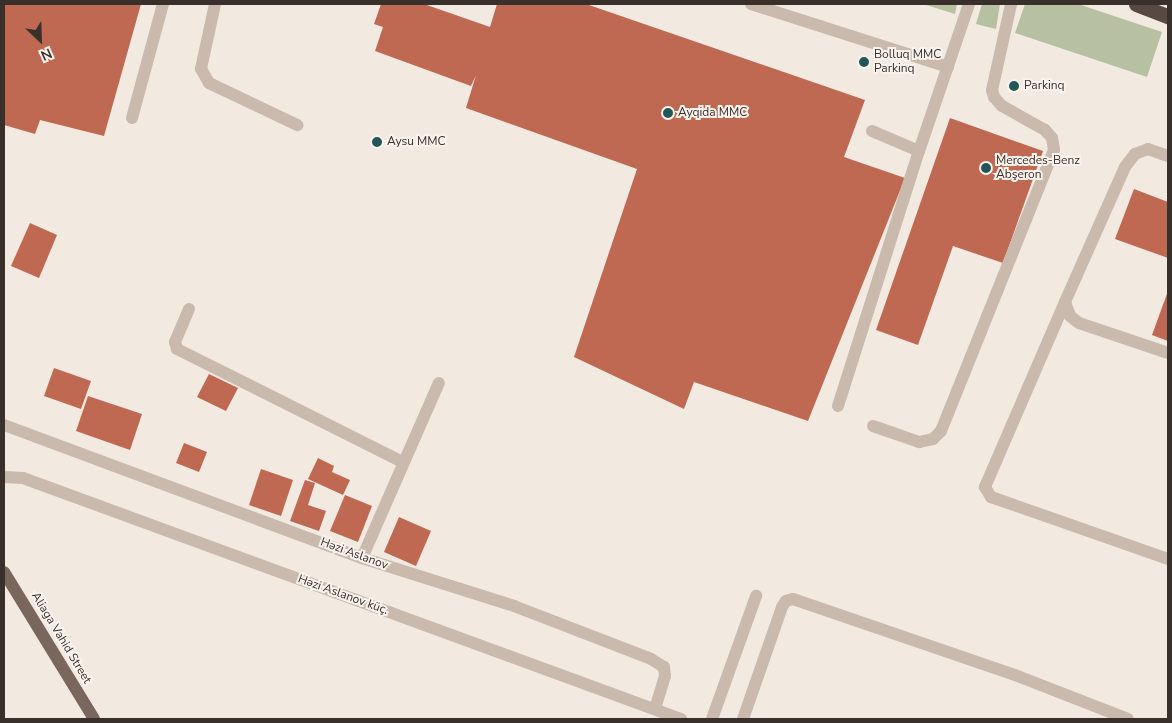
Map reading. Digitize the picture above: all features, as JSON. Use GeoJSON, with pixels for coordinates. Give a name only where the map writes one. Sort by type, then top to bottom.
{"type":"FeatureCollection","features":[{"type":"Feature","properties":{"kind":"highway"},"geometry":{"type":"LineString","coordinates":[[1136,4],[1168,16]]}},
{"type":"Feature","properties":{"kind":"highway"},"geometry":{"type":"LineString","coordinates":[[1156,4],[1168,11]]}},
{"type":"Feature","properties":{"kind":"main road","name":"Aliaga Vahid Street"},"geometry":{"type":"LineString","coordinates":[[4,572],[94,719]]}},
{"type":"Feature","properties":{"kind":"street"},"geometry":{"type":"LineString","coordinates":[[132,118],[163,4]]}},
{"type":"Feature","properties":{"kind":"street"},"geometry":{"type":"LineString","coordinates":[[216,4],[201,69],[209,83],[297,125]]}},
{"type":"Feature","properties":{"kind":"street"},"geometry":{"type":"LineString","coordinates":[[751,4],[948,67]]}},
{"type":"Feature","properties":{"kind":"street"},"geometry":{"type":"LineString","coordinates":[[838,406],[919,151],[970,4]]}},
{"type":"Feature","properties":{"kind":"street"},"geometry":{"type":"LineString","coordinates":[[873,426],[919,442],[933,439],[941,431],[1054,150],[1052,138],[1045,130],[1002,106],[994,97],[992,90],[1011,4]]}},
{"type":"Feature","properties":{"kind":"street"},"geometry":{"type":"LineString","coordinates":[[872,131],[919,151]]}},
{"type":"Feature","properties":{"kind":"street"},"geometry":{"type":"LineString","coordinates":[[1168,156],[1148,149],[1135,154],[1125,167],[985,488],[991,497],[1168,559]]}},
{"type":"Feature","properties":{"kind":"street"},"geometry":{"type":"LineString","coordinates":[[1065,302],[1070,316],[1079,323],[1168,353]]}},
{"type":"Feature","properties":{"kind":"street"},"geometry":{"type":"LineString","coordinates":[[189,309],[174,342],[177,349],[403,462]]}},
{"type":"Feature","properties":{"kind":"street"},"geometry":{"type":"LineString","coordinates":[[362,558],[439,383]]}},
{"type":"Feature","properties":{"kind":"street","name":"Həzi Aslanov"},"geometry":{"type":"LineString","coordinates":[[4,426],[362,558],[514,606],[651,659],[664,667],[665,676],[655,709]]}},
{"type":"Feature","properties":{"kind":"street","name":"Həzi Aslanov küç."},"geometry":{"type":"LineString","coordinates":[[4,477],[23,478],[681,719]]}},
{"type":"Feature","properties":{"kind":"street"},"geometry":{"type":"LineString","coordinates":[[712,719],[756,596]]}},
{"type":"Feature","properties":{"kind":"street"},"geometry":{"type":"LineString","coordinates":[[743,719],[782,607],[786,601],[793,599],[1015,675],[1128,719]]}},
{"type":"Feature","properties":{"kind":"green space"},"geometry":{"type":"Polygon","coordinates":[[[923,4],[957,4],[955,14],[923,4]]]}},
{"type":"Feature","properties":{"kind":"green space"},"geometry":{"type":"Polygon","coordinates":[[[982,4],[1000,4],[996,29],[976,24],[982,4]]]}},
{"type":"Feature","properties":{"kind":"green space"},"geometry":{"type":"Polygon","coordinates":[[[1025,4],[1078,4],[1162,32],[1147,77],[1015,33],[1025,4]]]}},
{"type":"Feature","properties":{"kind":"building"},"geometry":{"type":"Polygon","coordinates":[[[4,4],[141,4],[104,136],[40,120],[35,134],[4,125],[4,4]]]}},
{"type":"Feature","properties":{"kind":"building"},"geometry":{"type":"Polygon","coordinates":[[[381,4],[424,4],[490,27],[497,4],[586,4],[865,100],[844,157],[905,178],[808,421],[694,382],[684,409],[574,357],[637,169],[466,108],[476,75],[471,86],[375,51],[383,27],[374,24],[381,4]]]}},
{"type":"Feature","properties":{"kind":"building"},"geometry":{"type":"Polygon","coordinates":[[[950,118],[1043,151],[1003,263],[953,246],[918,345],[876,330],[950,118]]]}},
{"type":"Feature","properties":{"kind":"building"},"geometry":{"type":"Polygon","coordinates":[[[1134,189],[1168,202],[1168,258],[1115,239],[1134,189]]]}},
{"type":"Feature","properties":{"kind":"building"},"geometry":{"type":"Polygon","coordinates":[[[30,223],[57,235],[39,278],[11,266],[30,223]]]}},
{"type":"Feature","properties":{"kind":"building"},"geometry":{"type":"Polygon","coordinates":[[[1168,291],[1168,341],[1152,335],[1168,291]]]}},
{"type":"Feature","properties":{"kind":"building"},"geometry":{"type":"Polygon","coordinates":[[[54,368],[91,381],[81,409],[44,396],[54,368]]]}},
{"type":"Feature","properties":{"kind":"building"},"geometry":{"type":"Polygon","coordinates":[[[209,374],[238,388],[226,411],[197,397],[209,374]]]}},
{"type":"Feature","properties":{"kind":"building"},"geometry":{"type":"Polygon","coordinates":[[[88,396],[142,414],[130,450],[76,431],[88,396]]]}},
{"type":"Feature","properties":{"kind":"building"},"geometry":{"type":"Polygon","coordinates":[[[184,443],[207,452],[199,472],[176,463],[184,443]]]}},
{"type":"Feature","properties":{"kind":"building"},"geometry":{"type":"Polygon","coordinates":[[[318,458],[334,466],[332,472],[350,480],[343,495],[308,479],[318,458]]]}},
{"type":"Feature","properties":{"kind":"building"},"geometry":{"type":"Polygon","coordinates":[[[261,469],[293,480],[281,516],[249,505],[261,469]]]}},
{"type":"Feature","properties":{"kind":"building"},"geometry":{"type":"Polygon","coordinates":[[[305,480],[315,483],[308,505],[326,511],[319,531],[290,521],[305,480]]]}},
{"type":"Feature","properties":{"kind":"building"},"geometry":{"type":"Polygon","coordinates":[[[345,495],[372,506],[358,542],[330,531],[345,495]]]}},
{"type":"Feature","properties":{"kind":"building"},"geometry":{"type":"Polygon","coordinates":[[[399,517],[431,531],[416,566],[384,552],[399,517]]]}},
{"type":"Feature","properties":{"kind":"place","name":"Bolluq MMC Parkinq"},"geometry":{"type":"Point","coordinates":[864,62]}},
{"type":"Feature","properties":{"kind":"place","name":"Parkinq"},"geometry":{"type":"Point","coordinates":[1014,86]}},
{"type":"Feature","properties":{"kind":"place","name":"Ayqida MMC"},"geometry":{"type":"Point","coordinates":[668,113]}},
{"type":"Feature","properties":{"kind":"place","name":"Aysu MMC"},"geometry":{"type":"Point","coordinates":[377,142]}},
{"type":"Feature","properties":{"kind":"place","name":"Mercedes-Benz Abşeron"},"geometry":{"type":"Point","coordinates":[986,168]}}]}
